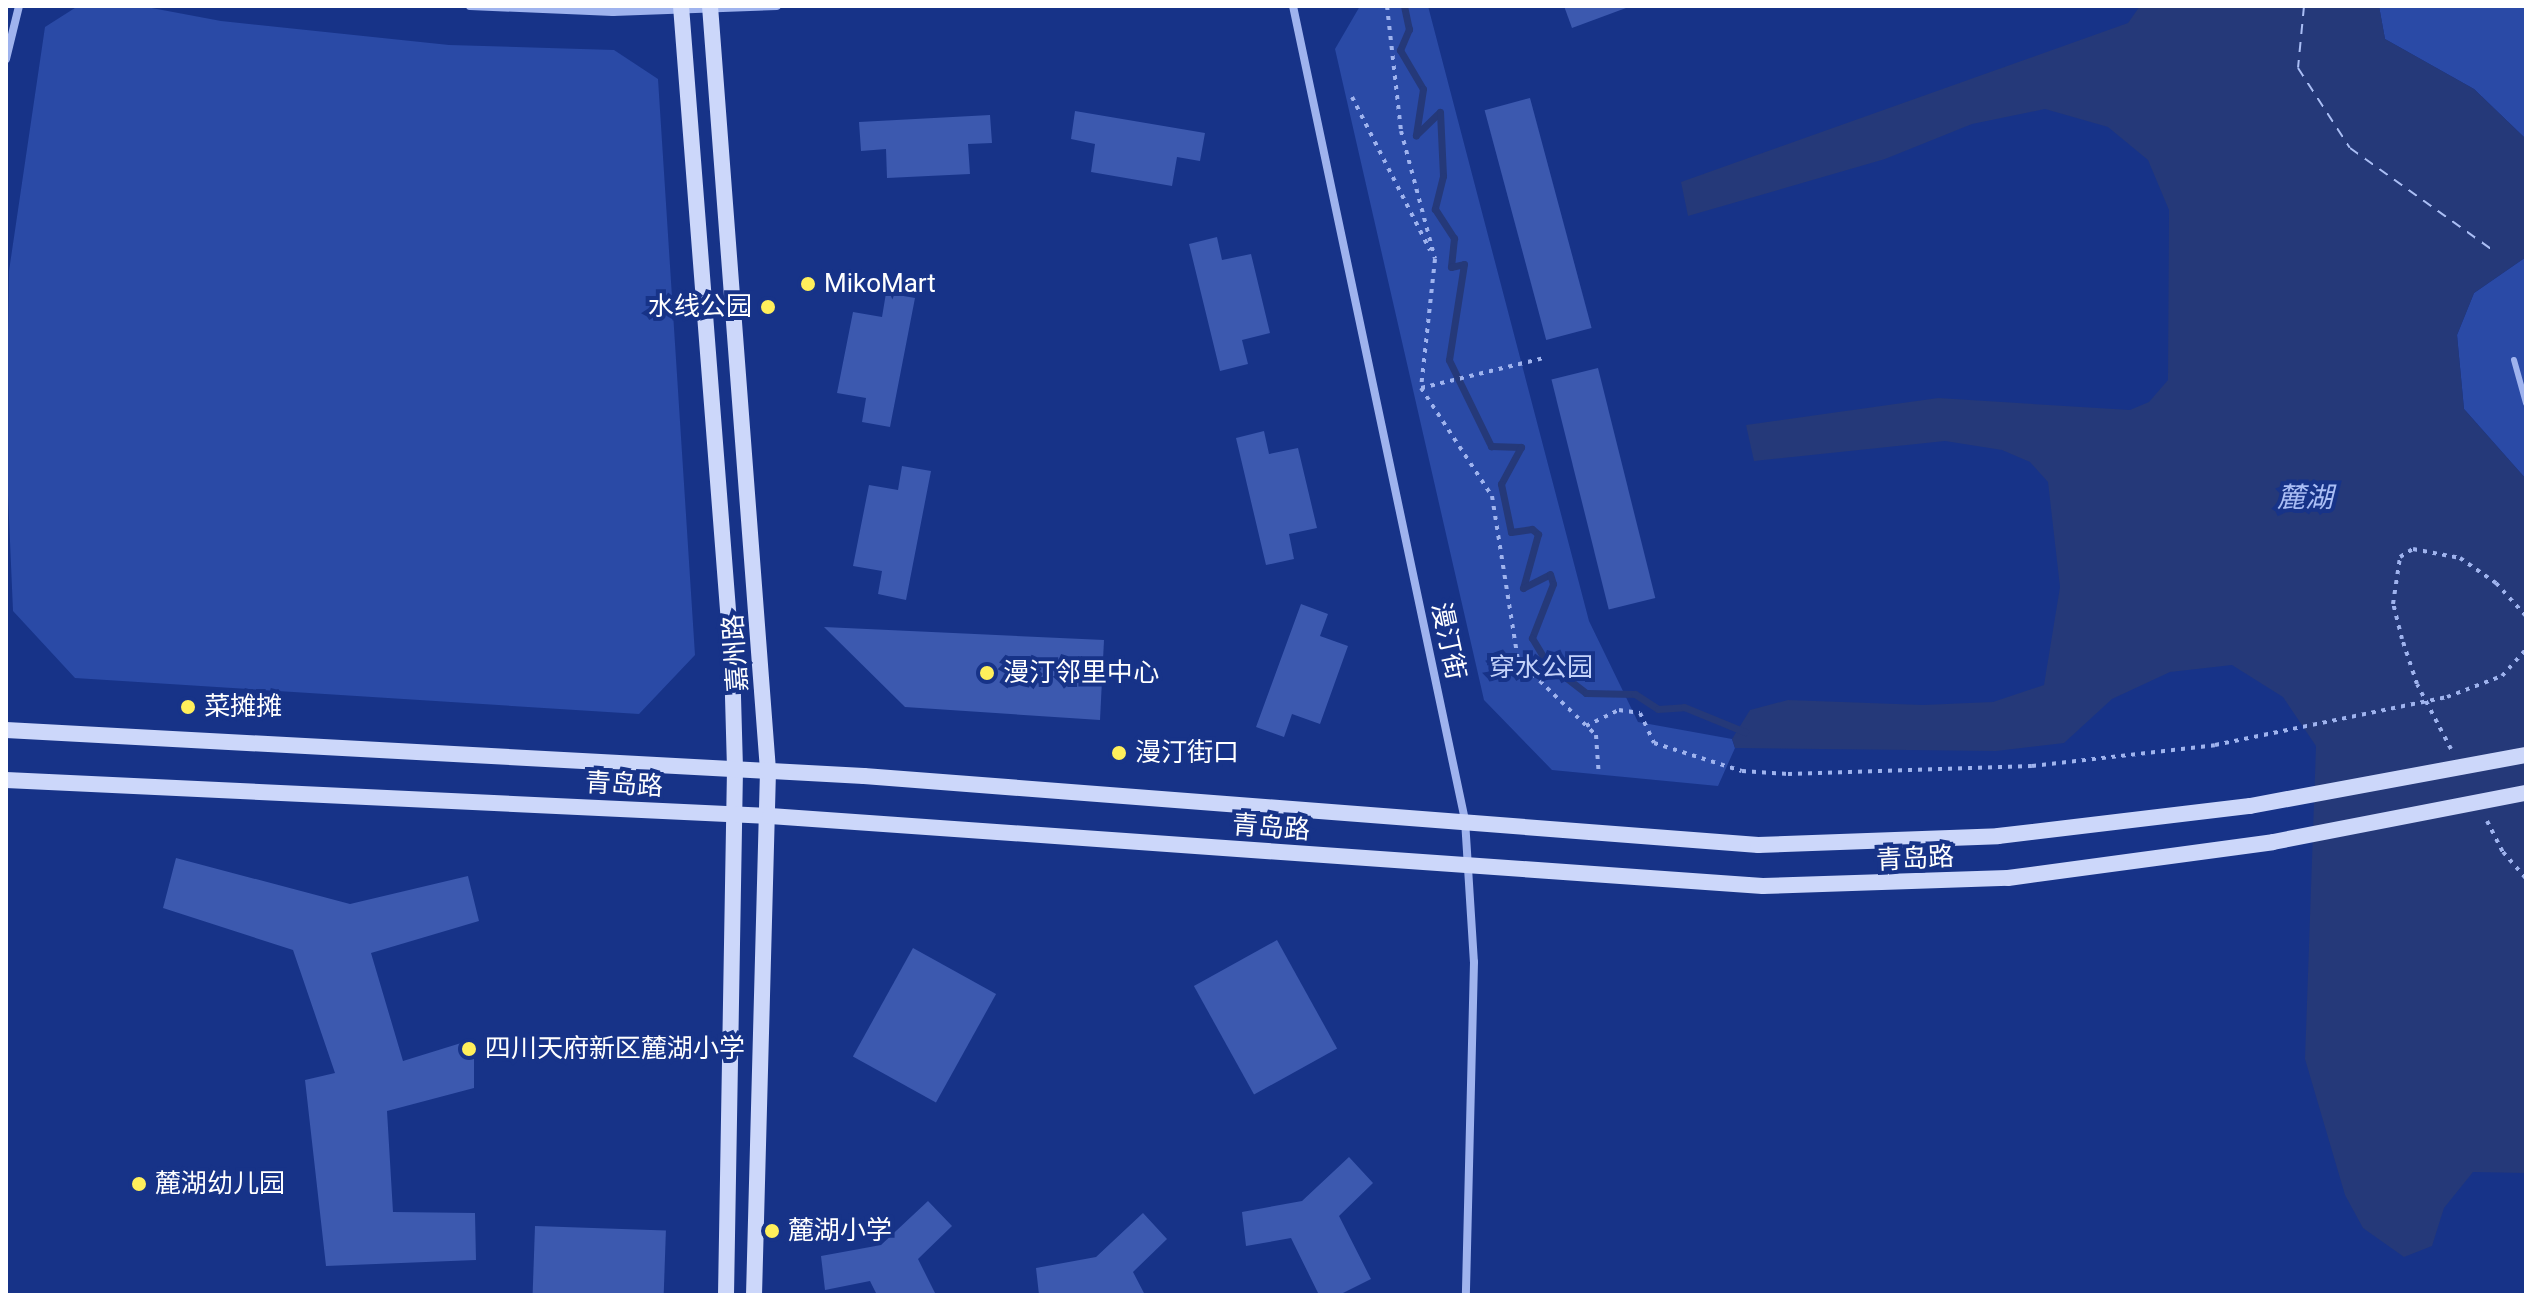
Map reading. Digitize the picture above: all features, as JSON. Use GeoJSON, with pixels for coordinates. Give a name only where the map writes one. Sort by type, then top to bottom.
{"type":"FeatureCollection","features":[{"type":"Feature","properties":{"kind":"main road","name":"嘉州路"},"geometry":{"type":"LineString","coordinates":[[710,7],[770,816],[754,1295]]}},
{"type":"Feature","properties":{"kind":"main road","name":"嘉州路"},"geometry":{"type":"LineString","coordinates":[[681,8],[732,661],[735,815],[726,1295]]}},
{"type":"Feature","properties":{"kind":"main road","name":"青岛路"},"geometry":{"type":"LineString","coordinates":[[6,730],[768,771],[1465,820],[1758,845],[1998,836],[2250,806],[2526,755]]}},
{"type":"Feature","properties":{"kind":"main road","name":"青岛路"},"geometry":{"type":"LineString","coordinates":[[6,780],[770,816],[1763,886],[1878,886],[2008,878],[2273,842],[2526,793]]}},
{"type":"Feature","properties":{"kind":"street"},"geometry":{"type":"LineString","coordinates":[[6,59],[19,6]]}},
{"type":"Feature","properties":{"kind":"street"},"geometry":{"type":"LineString","coordinates":[[470,6],[777,6]]}},
{"type":"Feature","properties":{"kind":"street","name":"漫汀街"},"geometry":{"type":"LineString","coordinates":[[1293,6],[1465,820],[1474,962],[1466,1295]]}},
{"type":"Feature","properties":{"kind":"lane"},"geometry":{"type":"LineString","coordinates":[[2514,360],[2526,403]]}},
{"type":"Feature","properties":{"kind":"path"},"geometry":{"type":"LineString","coordinates":[[1387,6],[1401,131],[1435,259],[1421,388],[1492,496],[1518,660],[1596,735],[1599,774]]}},
{"type":"Feature","properties":{"kind":"path"},"geometry":{"type":"LineString","coordinates":[[1352,97],[1435,259]]}},
{"type":"Feature","properties":{"kind":"path"},"geometry":{"type":"LineString","coordinates":[[1421,388],[1544,358]]}},
{"type":"Feature","properties":{"kind":"path"},"geometry":{"type":"LineString","coordinates":[[2453,754],[2417,684],[2402,639],[2393,604],[2400,557],[2413,549],[2460,558],[2496,583],[2526,616]]}},
{"type":"Feature","properties":{"kind":"path"},"geometry":{"type":"LineString","coordinates":[[1586,726],[1619,710],[1640,713],[1654,743],[1742,771],[1788,774],[2032,766],[2215,745],[2474,690],[2502,676],[2526,649]]}},
{"type":"Feature","properties":{"kind":"path"},"geometry":{"type":"LineString","coordinates":[[2482,810],[2503,852],[2526,878]]}},
{"type":"Feature","properties":{"kind":"green space"},"geometry":{"type":"Polygon","coordinates":[[[78,6],[141,6],[221,21],[449,45],[614,50],[658,79],[695,655],[639,714],[75,678],[13,611],[6,449],[9,271],[45,27],[78,6]]]}},
{"type":"Feature","properties":{"kind":"green space","name":"穿水公园"},"geometry":{"type":"Polygon","coordinates":[[[1360,6],[1428,6],[1589,621],[1638,722],[1732,739],[1735,748],[1718,786],[1552,770],[1484,700],[1335,49],[1360,6]]]}},
{"type":"Feature","properties":{"kind":"green space"},"geometry":{"type":"Polygon","coordinates":[[[2379,6],[2526,6],[2526,139],[2474,89],[2385,39],[2379,6]]]}},
{"type":"Feature","properties":{"kind":"green space"},"geometry":{"type":"Polygon","coordinates":[[[2526,257],[2526,479],[2464,409],[2457,335],[2474,293],[2526,257]]]}},
{"type":"Feature","properties":{"kind":"water","name":"麓湖"},"geometry":{"type":"Polygon","coordinates":[[[2140,6],[2379,6],[2385,39],[2474,89],[2526,139],[2526,257],[2474,293],[2457,335],[2464,409],[2526,479],[2526,1173],[2473,1172],[2444,1208],[2432,1246],[2404,1257],[2363,1228],[2345,1195],[2305,1059],[2316,746],[2283,697],[2232,665],[2170,672],[2112,699],[2064,743],[1996,751],[1735,748],[1732,739],[1750,710],[1788,700],[1923,705],[1993,702],[2044,685],[2060,587],[2048,482],[2030,462],[2002,450],[1945,441],[1754,461],[1746,425],[1938,398],[2130,410],[2149,402],[2168,380],[2169,210],[2148,160],[2108,127],[2045,109],[1972,124],[1885,159],[1688,216],[1681,182],[2128,23],[2140,6]]]}},
{"type":"Feature","properties":{"kind":"building"},"geometry":{"type":"Polygon","coordinates":[[[1564,6],[1626,6],[1626,8],[1572,28],[1564,6]]]}},
{"type":"Feature","properties":{"kind":"building"},"geometry":{"type":"Polygon","coordinates":[[[1530,98],[1592,328],[1546,340],[1485,110],[1530,98]]]}},
{"type":"Feature","properties":{"kind":"building"},"geometry":{"type":"Polygon","coordinates":[[[1075,111],[1205,133],[1200,161],[1177,157],[1172,186],[1091,172],[1095,144],[1071,139],[1075,111]]]}},
{"type":"Feature","properties":{"kind":"building"},"geometry":{"type":"Polygon","coordinates":[[[990,115],[992,143],[968,144],[970,174],[887,178],[886,149],[861,151],[859,122],[990,115]]]}},
{"type":"Feature","properties":{"kind":"building"},"geometry":{"type":"Polygon","coordinates":[[[1217,237],[1222,260],[1251,254],[1270,333],[1242,340],[1248,364],[1220,371],[1189,244],[1217,237]]]}},
{"type":"Feature","properties":{"kind":"building"},"geometry":{"type":"Polygon","coordinates":[[[886,293],[915,298],[890,427],[862,422],[866,398],[837,393],[853,312],[882,317],[886,293]]]}},
{"type":"Feature","properties":{"kind":"building"},"geometry":{"type":"Polygon","coordinates":[[[1598,368],[1655,598],[1609,610],[1551,380],[1598,368]]]}},
{"type":"Feature","properties":{"kind":"building"},"geometry":{"type":"Polygon","coordinates":[[[1264,431],[1269,454],[1298,448],[1317,528],[1289,534],[1294,559],[1266,565],[1236,438],[1264,431]]]}},
{"type":"Feature","properties":{"kind":"building"},"geometry":{"type":"Polygon","coordinates":[[[902,466],[931,471],[906,600],[878,594],[882,571],[853,566],[869,485],[898,490],[902,466]]]}},
{"type":"Feature","properties":{"kind":"building"},"geometry":{"type":"Polygon","coordinates":[[[1301,604],[1328,614],[1320,636],[1348,646],[1320,724],[1292,714],[1284,737],[1256,727],[1301,604]]]}},
{"type":"Feature","properties":{"kind":"building","name":"漫汀邻里中心"},"geometry":{"type":"Polygon","coordinates":[[[824,627],[1104,640],[1100,720],[905,707],[824,627]]]}},
{"type":"Feature","properties":{"kind":"building"},"geometry":{"type":"Polygon","coordinates":[[[176,858],[350,904],[468,876],[479,921],[371,953],[403,1061],[474,1039],[474,1088],[387,1111],[393,1212],[475,1213],[476,1260],[326,1266],[305,1080],[335,1073],[293,950],[163,908],[176,858]]]}},
{"type":"Feature","properties":{"kind":"building"},"geometry":{"type":"Polygon","coordinates":[[[1277,940],[1337,1048],[1254,1095],[1194,986],[1277,940]]]}},
{"type":"Feature","properties":{"kind":"building"},"geometry":{"type":"Polygon","coordinates":[[[913,948],[996,994],[936,1103],[853,1056],[913,948]]]}},
{"type":"Feature","properties":{"kind":"building"},"geometry":{"type":"Polygon","coordinates":[[[1349,1157],[1373,1183],[1339,1216],[1371,1279],[1339,1295],[1319,1295],[1291,1238],[1246,1246],[1242,1212],[1302,1201],[1349,1157]]]}},
{"type":"Feature","properties":{"kind":"building"},"geometry":{"type":"Polygon","coordinates":[[[928,1201],[952,1226],[918,1259],[936,1295],[877,1295],[870,1281],[825,1290],[821,1256],[881,1245],[928,1201]]]}},
{"type":"Feature","properties":{"kind":"building"},"geometry":{"type":"Polygon","coordinates":[[[1143,1213],[1167,1239],[1133,1272],[1145,1295],[1039,1295],[1036,1268],[1096,1257],[1143,1213]]]}},
{"type":"Feature","properties":{"kind":"building"},"geometry":{"type":"Polygon","coordinates":[[[535,1226],[666,1231],[664,1295],[533,1295],[535,1226]]]}},
{"type":"Feature","properties":{"kind":"waterway"},"geometry":{"type":"LineString","coordinates":[[1404,6],[1409,29],[1400,50],[1423,89],[1416,135],[1440,112],[1443,176],[1435,209],[1454,238],[1451,267],[1464,264],[1449,360],[1491,446],[1521,447],[1501,484],[1511,532],[1532,529],[1538,534],[1523,588],[1550,574],[1553,584],[1532,638],[1547,663],[1586,693],[1635,694],[1658,709],[1684,707],[1745,732]]}},
{"type":"Feature","properties":{"kind":"ferry route"},"geometry":{"type":"LineString","coordinates":[[2304,6],[2298,68],[2350,148],[2495,252]]}},
{"type":"Feature","properties":{"kind":"place","name":"MikoMart"},"geometry":{"type":"Point","coordinates":[808,284]}},
{"type":"Feature","properties":{"kind":"place","name":"水线公园"},"geometry":{"type":"Point","coordinates":[768,307]}},
{"type":"Feature","properties":{"kind":"place","name":"漫汀邻里中心"},"geometry":{"type":"Point","coordinates":[987,673]}},
{"type":"Feature","properties":{"kind":"place","name":"菜摊摊"},"geometry":{"type":"Point","coordinates":[188,707]}},
{"type":"Feature","properties":{"kind":"place","name":"漫汀街口"},"geometry":{"type":"Point","coordinates":[1119,753]}},
{"type":"Feature","properties":{"kind":"place","name":"四川天府新区麓湖小学"},"geometry":{"type":"Point","coordinates":[469,1049]}},
{"type":"Feature","properties":{"kind":"place","name":"麓湖幼儿园"},"geometry":{"type":"Point","coordinates":[139,1184]}},
{"type":"Feature","properties":{"kind":"place","name":"麓湖小学"},"geometry":{"type":"Point","coordinates":[772,1231]}}]}
